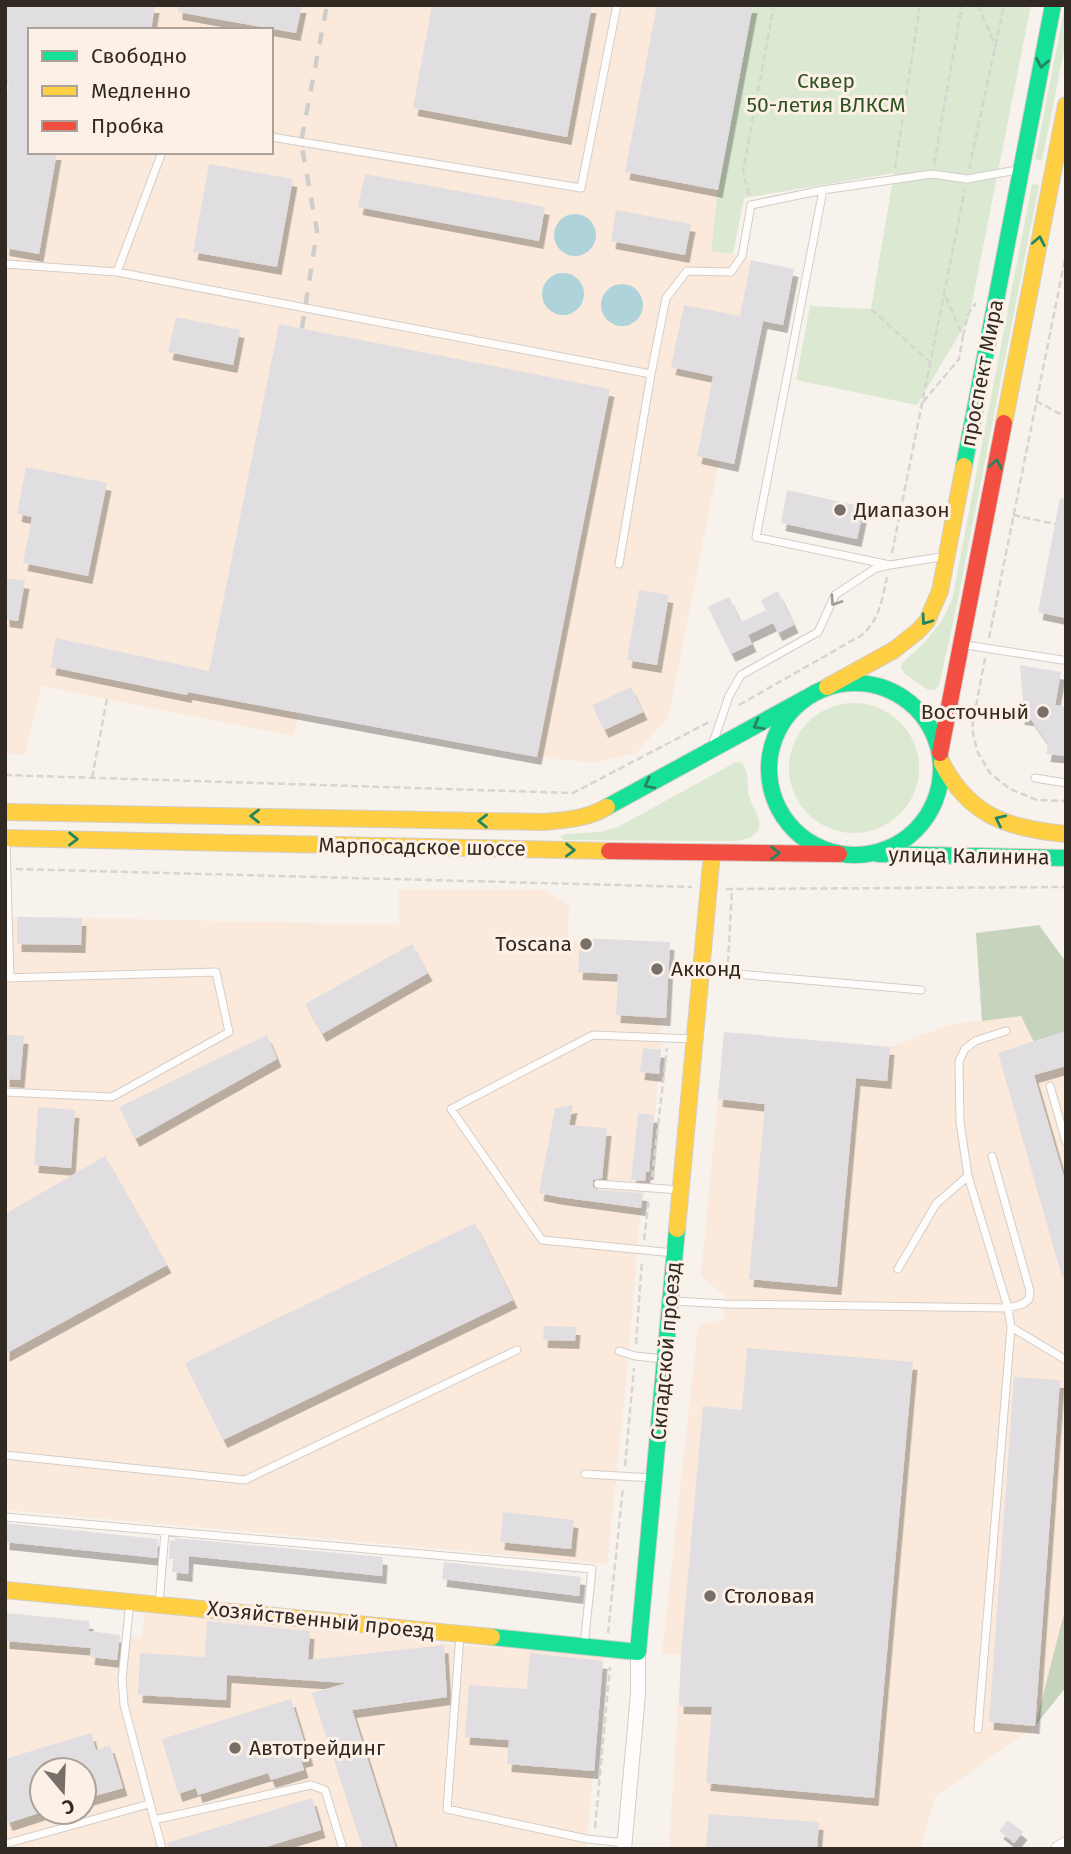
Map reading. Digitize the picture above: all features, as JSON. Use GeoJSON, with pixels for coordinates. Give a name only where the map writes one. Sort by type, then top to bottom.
{"type":"FeatureCollection","features":[{"type":"Feature","properties":{"kind":"main road","name":"проспект Мира"},"geometry":{"type":"LineString","coordinates":[[941,758],[1042,179],[1053,5]]}},
{"type":"Feature","properties":{"kind":"main road","name":"проспект Мира"},"geometry":{"type":"LineString","coordinates":[[827,687],[911,637],[925,624],[936,605],[1042,179],[1066,105]]}},
{"type":"Feature","properties":{"kind":"main road"},"geometry":{"type":"LineString","coordinates":[[852,682],[864,683],[888,688],[899,694],[926,719],[941,758],[940,789],[930,813],[900,842],[872,854],[839,854],[807,841],[790,827],[778,808],[771,787],[770,753],[777,732],[789,713],[806,698],[827,687],[852,682]]}},
{"type":"Feature","properties":{"kind":"main road","name":"Марпосадское шоссе"},"geometry":{"type":"LineString","coordinates":[[5,812],[529,822],[576,819],[598,812],[806,698]]}},
{"type":"Feature","properties":{"kind":"main road","name":"улица Калинина"},"geometry":{"type":"LineString","coordinates":[[941,758],[946,774],[957,790],[976,807],[991,816],[1031,831],[1066,834]]}},
{"type":"Feature","properties":{"kind":"main road","name":"Марпосадское шоссе"},"geometry":{"type":"LineString","coordinates":[[6,838],[839,854]]}},
{"type":"Feature","properties":{"kind":"main road","name":"Складской проезд"},"geometry":{"type":"LineString","coordinates":[[638,1652],[712,853]]}},
{"type":"Feature","properties":{"kind":"main road","name":"улица Калинина"},"geometry":{"type":"LineString","coordinates":[[872,854],[1066,858]]}},
{"type":"Feature","properties":{"kind":"main road","name":"Хозяйственный проезд"},"geometry":{"type":"LineString","coordinates":[[5,1590],[638,1652]]}},
{"type":"Feature","properties":{"kind":"street","name":"Складской проезд"},"geometry":{"type":"LineString","coordinates":[[625,1846],[638,1694],[638,1652]]}},
{"type":"Feature","properties":{"kind":"street"},"geometry":{"type":"LineString","coordinates":[[1058,1849],[1066,1844]]}},
{"type":"Feature","properties":{"kind":"lane"},"geometry":{"type":"LineString","coordinates":[[273,137],[581,188],[617,5]]}},
{"type":"Feature","properties":{"kind":"lane"},"geometry":{"type":"LineString","coordinates":[[117,272],[161,154]]}},
{"type":"Feature","properties":{"kind":"lane"},"geometry":{"type":"LineString","coordinates":[[620,564],[666,299],[687,271],[731,272],[742,256],[751,205],[823,190],[932,174],[967,179],[1042,179]]}},
{"type":"Feature","properties":{"kind":"lane"},"geometry":{"type":"LineString","coordinates":[[823,190],[756,537],[890,565]]}},
{"type":"Feature","properties":{"kind":"lane"},"geometry":{"type":"LineString","coordinates":[[5,264],[117,272],[651,374]]}},
{"type":"Feature","properties":{"kind":"lane"},"geometry":{"type":"LineString","coordinates":[[709,752],[729,696],[741,675],[818,632],[835,596],[876,568],[947,556]]}},
{"type":"Feature","properties":{"kind":"lane"},"geometry":{"type":"LineString","coordinates":[[961,644],[1062,660]]}},
{"type":"Feature","properties":{"kind":"lane"},"geometry":{"type":"LineString","coordinates":[[1035,778],[1066,783]]}},
{"type":"Feature","properties":{"kind":"lane"},"geometry":{"type":"LineString","coordinates":[[5,1092],[112,1097],[229,1032],[216,972],[8,978],[6,838]]}},
{"type":"Feature","properties":{"kind":"lane"},"geometry":{"type":"LineString","coordinates":[[701,971],[921,990]]}},
{"type":"Feature","properties":{"kind":"lane"},"geometry":{"type":"LineString","coordinates":[[978,1729],[1011,1327],[1008,1308],[968,1176],[960,1122],[959,1061],[965,1049],[975,1041],[1006,1031]]}},
{"type":"Feature","properties":{"kind":"lane"},"geometry":{"type":"LineString","coordinates":[[675,1253],[542,1240],[452,1109],[593,1035],[695,1040]]}},
{"type":"Feature","properties":{"kind":"lane"},"geometry":{"type":"LineString","coordinates":[[1050,1086],[1066,1142]]}},
{"type":"Feature","properties":{"kind":"lane"},"geometry":{"type":"LineString","coordinates":[[670,1301],[1008,1308],[1023,1304],[1029,1299],[1030,1291],[992,1156]]}},
{"type":"Feature","properties":{"kind":"lane"},"geometry":{"type":"LineString","coordinates":[[898,1269],[936,1204],[968,1176]]}},
{"type":"Feature","properties":{"kind":"lane"},"geometry":{"type":"LineString","coordinates":[[598,1184],[681,1190]]}},
{"type":"Feature","properties":{"kind":"lane"},"geometry":{"type":"LineString","coordinates":[[1011,1327],[1066,1360]]}},
{"type":"Feature","properties":{"kind":"lane"},"geometry":{"type":"LineString","coordinates":[[5,1455],[246,1480],[517,1350]]}},
{"type":"Feature","properties":{"kind":"lane"},"geometry":{"type":"LineString","coordinates":[[619,1352],[665,1359]]}},
{"type":"Feature","properties":{"kind":"lane"},"geometry":{"type":"LineString","coordinates":[[585,1474],[654,1478]]}},
{"type":"Feature","properties":{"kind":"lane"},"geometry":{"type":"LineString","coordinates":[[5,1517],[592,1569],[584,1647]]}},
{"type":"Feature","properties":{"kind":"lane"},"geometry":{"type":"LineString","coordinates":[[159,1604],[165,1531]]}},
{"type":"Feature","properties":{"kind":"lane"},"geometry":{"type":"LineString","coordinates":[[130,1601],[122,1679],[124,1704],[162,1849]]}},
{"type":"Feature","properties":{"kind":"lane"},"geometry":{"type":"LineString","coordinates":[[460,1634],[447,1809],[625,1846]]}},
{"type":"Feature","properties":{"kind":"lane"},"geometry":{"type":"LineString","coordinates":[[154,1820],[311,1785],[325,1790],[343,1849]]}},
{"type":"Feature","properties":{"kind":"lane"},"geometry":{"type":"LineString","coordinates":[[5,1844],[149,1804]]}},
{"type":"Feature","properties":{"kind":"lane"},"geometry":{"type":"LineString","coordinates":[[22,1840],[24,1849]]}},
{"type":"Feature","properties":{"kind":"path"},"geometry":{"type":"LineString","coordinates":[[751,205],[743,171],[774,5]]}},
{"type":"Feature","properties":{"kind":"path"},"geometry":{"type":"LineString","coordinates":[[894,173],[920,5]]}},
{"type":"Feature","properties":{"kind":"path"},"geometry":{"type":"LineString","coordinates":[[932,174],[962,5]]}},
{"type":"Feature","properties":{"kind":"path"},"geometry":{"type":"LineString","coordinates":[[978,5],[996,48]]}},
{"type":"Feature","properties":{"kind":"path"},"geometry":{"type":"LineString","coordinates":[[969,170],[1004,5]]}},
{"type":"Feature","properties":{"kind":"path"},"geometry":{"type":"LineString","coordinates":[[892,554],[965,187]]}},
{"type":"Feature","properties":{"kind":"path"},"geometry":{"type":"LineString","coordinates":[[993,617],[1066,254]]}},
{"type":"Feature","properties":{"kind":"path"},"geometry":{"type":"LineString","coordinates":[[944,292],[963,335]]}},
{"type":"Feature","properties":{"kind":"path"},"geometry":{"type":"LineString","coordinates":[[921,405],[959,359],[968,314],[982,294]]}},
{"type":"Feature","properties":{"kind":"path"},"geometry":{"type":"LineString","coordinates":[[871,309],[930,362]]}},
{"type":"Feature","properties":{"kind":"path"},"geometry":{"type":"LineString","coordinates":[[1036,401],[1066,417]]}},
{"type":"Feature","properties":{"kind":"path"},"geometry":{"type":"LineString","coordinates":[[1013,515],[1055,524]]}},
{"type":"Feature","properties":{"kind":"path"},"geometry":{"type":"LineString","coordinates":[[736,707],[862,635],[872,626],[880,610],[887,578]]}},
{"type":"Feature","properties":{"kind":"path"},"geometry":{"type":"LineString","coordinates":[[986,656],[972,728],[977,751],[990,773],[1010,789],[1037,800],[1066,800]]}},
{"type":"Feature","properties":{"kind":"path"},"geometry":{"type":"LineString","coordinates":[[92,778],[107,699]]}},
{"type":"Feature","properties":{"kind":"path"},"geometry":{"type":"LineString","coordinates":[[5,775],[573,793],[704,725]]}},
{"type":"Feature","properties":{"kind":"path"},"geometry":{"type":"LineString","coordinates":[[14,869],[692,887]]}},
{"type":"Feature","properties":{"kind":"path"},"geometry":{"type":"LineString","coordinates":[[724,889],[1066,887]]}},
{"type":"Feature","properties":{"kind":"path"},"geometry":{"type":"LineString","coordinates":[[728,973],[732,889]]}},
{"type":"Feature","properties":{"kind":"path"},"geometry":{"type":"LineString","coordinates":[[608,1636],[635,1356],[642,1251],[668,1038]]}},
{"type":"Feature","properties":{"kind":"path"},"geometry":{"type":"LineString","coordinates":[[594,1840],[610,1664]]}},
{"type":"Feature","properties":{"kind":"shaded area"},"geometry":{"type":"Polygon","coordinates":[[[5,5],[753,5],[711,251],[751,260],[740,315],[763,321],[734,464],[719,461],[668,718],[636,753],[593,763],[537,757],[298,712],[294,736],[41,686],[25,755],[5,754],[5,5]]]}},
{"type":"Feature","properties":{"kind":"shaded area"},"geometry":{"type":"Polygon","coordinates":[[[399,889],[543,890],[569,905],[568,944],[580,938],[578,972],[618,974],[616,1015],[660,1017],[659,1074],[649,1172],[641,1208],[607,1564],[5,1510],[5,916],[399,925],[399,889]]]}},
{"type":"Feature","properties":{"kind":"shaded area"},"geometry":{"type":"Polygon","coordinates":[[[1021,1015],[1066,1031],[1066,1606],[1035,1726],[935,1797],[920,1849],[669,1849],[681,1655],[662,1653],[698,1326],[724,1319],[725,1296],[701,1276],[724,1032],[890,1047],[952,1024],[1021,1015]]]}},
{"type":"Feature","properties":{"kind":"shaded area"},"geometry":{"type":"Polygon","coordinates":[[[5,1613],[89,1621],[89,1631],[142,1638],[145,1613],[444,1644],[604,1656],[586,1849],[5,1849],[5,1613]]]}},
{"type":"Feature","properties":{"kind":"green space","name":"Сквер 50-летия ВЛКСМ"},"geometry":{"type":"Polygon","coordinates":[[[753,5],[1031,5],[969,318],[917,405],[796,380],[810,306],[871,309],[894,173],[744,198],[733,254],[711,251],[718,190],[753,5]]]}},
{"type":"Feature","properties":{"kind":"green space"},"geometry":{"type":"Polygon","coordinates":[[[1065,5],[1066,40],[1042,161],[1035,159],[1065,5]]]}},
{"type":"Feature","properties":{"kind":"green space"},"geometry":{"type":"Polygon","coordinates":[[[1032,184],[1039,185],[956,609],[939,686],[928,690],[904,673],[902,663],[923,644],[941,622],[952,600],[1032,184]]]}},
{"type":"Feature","properties":{"kind":"green space"},"geometry":{"type":"Polygon","coordinates":[[[854,703],[879,708],[900,722],[914,743],[919,768],[914,793],[900,814],[879,828],[854,833],[829,828],[808,814],[794,793],[789,768],[794,743],[808,722],[829,708],[854,703]]]}},
{"type":"Feature","properties":{"kind":"green space"},"geometry":{"type":"Polygon","coordinates":[[[736,762],[742,763],[746,770],[749,796],[759,820],[759,828],[749,838],[736,841],[564,840],[560,836],[600,832],[618,827],[736,762]]]}},
{"type":"Feature","properties":{"kind":"green space"},"geometry":{"type":"Polygon","coordinates":[[[1039,925],[1066,962],[1066,1031],[1034,1042],[1021,1016],[982,1021],[976,933],[1039,925]]]}},
{"type":"Feature","properties":{"kind":"green space"},"geometry":{"type":"Polygon","coordinates":[[[1066,1606],[1066,1687],[1035,1726],[1066,1606]]]}},
{"type":"Feature","properties":{"kind":"water"},"geometry":{"type":"Polygon","coordinates":[[[575,214],[590,220],[596,235],[590,250],[575,256],[560,250],[554,235],[560,220],[575,214]]]}},
{"type":"Feature","properties":{"kind":"water"},"geometry":{"type":"Polygon","coordinates":[[[563,273],[578,279],[584,294],[578,309],[563,315],[548,309],[542,294],[548,279],[563,273]]]}},
{"type":"Feature","properties":{"kind":"water"},"geometry":{"type":"Polygon","coordinates":[[[622,284],[637,290],[643,305],[637,320],[622,326],[607,320],[601,305],[607,290],[622,284]]]}},
{"type":"Feature","properties":{"kind":"building"},"geometry":{"type":"Polygon","coordinates":[[[5,5],[155,5],[151,28],[28,28],[28,154],[57,154],[39,254],[5,248],[5,103],[9,85],[5,84],[5,5]]]}},
{"type":"Feature","properties":{"kind":"building"},"geometry":{"type":"Polygon","coordinates":[[[178,5],[302,5],[296,33],[178,12],[178,5]]]}},
{"type":"Feature","properties":{"kind":"building"},"geometry":{"type":"Polygon","coordinates":[[[432,5],[592,5],[567,137],[413,108],[432,5]]]}},
{"type":"Feature","properties":{"kind":"building"},"geometry":{"type":"Polygon","coordinates":[[[657,5],[753,5],[718,190],[625,172],[657,5]]]}},
{"type":"Feature","properties":{"kind":"building"},"geometry":{"type":"Polygon","coordinates":[[[209,164],[293,179],[277,267],[193,252],[209,164]]]}},
{"type":"Feature","properties":{"kind":"building"},"geometry":{"type":"Polygon","coordinates":[[[365,174],[545,207],[539,241],[358,207],[365,174]]]}},
{"type":"Feature","properties":{"kind":"building"},"geometry":{"type":"Polygon","coordinates":[[[616,210],[691,224],[685,255],[611,241],[616,210]]]}},
{"type":"Feature","properties":{"kind":"building"},"geometry":{"type":"Polygon","coordinates":[[[751,260],[794,269],[783,325],[763,321],[734,464],[697,456],[713,376],[671,367],[684,305],[740,316],[751,260]]]}},
{"type":"Feature","properties":{"kind":"building"},"geometry":{"type":"Polygon","coordinates":[[[176,317],[240,330],[233,365],[168,352],[176,317]]]}},
{"type":"Feature","properties":{"kind":"building"},"geometry":{"type":"Polygon","coordinates":[[[279,324],[610,389],[537,757],[188,692],[187,695],[51,667],[56,638],[209,671],[279,324]]]}},
{"type":"Feature","properties":{"kind":"building"},"geometry":{"type":"Polygon","coordinates":[[[26,467],[107,483],[88,576],[23,563],[32,517],[17,514],[26,467]]]}},
{"type":"Feature","properties":{"kind":"building"},"geometry":{"type":"Polygon","coordinates":[[[787,490],[864,507],[857,539],[781,523],[787,490]]]}},
{"type":"Feature","properties":{"kind":"building"},"geometry":{"type":"Polygon","coordinates":[[[1060,498],[1066,499],[1066,618],[1038,612],[1060,498]]]}},
{"type":"Feature","properties":{"kind":"building"},"geometry":{"type":"Polygon","coordinates":[[[5,578],[25,581],[18,621],[5,619],[5,578]]]}},
{"type":"Feature","properties":{"kind":"building"},"geometry":{"type":"Polygon","coordinates":[[[639,590],[669,595],[657,665],[627,660],[639,590]]]}},
{"type":"Feature","properties":{"kind":"building"},"geometry":{"type":"Polygon","coordinates":[[[778,591],[794,625],[778,633],[773,623],[748,635],[752,644],[731,654],[708,607],[729,597],[741,622],[766,610],[761,600],[778,591]]]}},
{"type":"Feature","properties":{"kind":"building","name":"Восточный"},"geometry":{"type":"Polygon","coordinates":[[[1020,665],[1061,672],[1055,705],[1066,707],[1066,756],[1046,754],[1048,744],[1030,718],[1020,717],[1023,700],[1020,665]]]}},
{"type":"Feature","properties":{"kind":"building"},"geometry":{"type":"Polygon","coordinates":[[[631,687],[643,712],[604,730],[592,705],[631,687]]]}},
{"type":"Feature","properties":{"kind":"building"},"geometry":{"type":"Polygon","coordinates":[[[17,917],[82,918],[81,945],[17,944],[17,917]]]}},
{"type":"Feature","properties":{"kind":"building"},"geometry":{"type":"Polygon","coordinates":[[[580,938],[670,942],[666,1018],[616,1015],[618,974],[578,972],[580,938]]]}},
{"type":"Feature","properties":{"kind":"building"},"geometry":{"type":"Polygon","coordinates":[[[412,944],[428,973],[322,1034],[305,1004],[412,944]]]}},
{"type":"Feature","properties":{"kind":"building"},"geometry":{"type":"Polygon","coordinates":[[[1066,1031],[1066,1066],[1034,1075],[1066,1184],[1066,1277],[1062,1277],[998,1053],[1066,1031]]]}},
{"type":"Feature","properties":{"kind":"building"},"geometry":{"type":"Polygon","coordinates":[[[724,1032],[890,1047],[887,1081],[856,1078],[837,1287],[749,1279],[765,1104],[718,1099],[724,1032]]]}},
{"type":"Feature","properties":{"kind":"building"},"geometry":{"type":"Polygon","coordinates":[[[5,1034],[24,1036],[20,1080],[5,1079],[5,1034]]]}},
{"type":"Feature","properties":{"kind":"building"},"geometry":{"type":"Polygon","coordinates":[[[267,1035],[277,1059],[135,1139],[119,1107],[267,1035]]]}},
{"type":"Feature","properties":{"kind":"building"},"geometry":{"type":"Polygon","coordinates":[[[643,1048],[661,1050],[659,1074],[640,1072],[643,1048]]]}},
{"type":"Feature","properties":{"kind":"building"},"geometry":{"type":"Polygon","coordinates":[[[573,1105],[569,1125],[607,1128],[602,1178],[593,1180],[593,1187],[598,1190],[643,1193],[641,1208],[539,1193],[555,1108],[573,1105]]]}},
{"type":"Feature","properties":{"kind":"building"},"geometry":{"type":"Polygon","coordinates":[[[38,1107],[75,1110],[71,1168],[34,1165],[38,1107]]]}},
{"type":"Feature","properties":{"kind":"building"},"geometry":{"type":"Polygon","coordinates":[[[638,1113],[654,1115],[649,1172],[646,1172],[645,1181],[631,1180],[638,1113]]]}},
{"type":"Feature","properties":{"kind":"building"},"geometry":{"type":"Polygon","coordinates":[[[105,1156],[167,1265],[5,1354],[5,1214],[105,1156]]]}},
{"type":"Feature","properties":{"kind":"building"},"geometry":{"type":"Polygon","coordinates":[[[475,1223],[513,1300],[223,1440],[185,1363],[475,1223]]]}},
{"type":"Feature","properties":{"kind":"building"},"geometry":{"type":"Polygon","coordinates":[[[544,1326],[576,1327],[575,1341],[543,1340],[544,1326]]]}},
{"type":"Feature","properties":{"kind":"building"},"geometry":{"type":"Polygon","coordinates":[[[747,1348],[913,1362],[874,1798],[706,1783],[712,1707],[679,1706],[681,1654],[703,1406],[742,1410],[747,1348]]]}},
{"type":"Feature","properties":{"kind":"building"},"geometry":{"type":"Polygon","coordinates":[[[1014,1377],[1060,1380],[1035,1726],[989,1722],[1014,1377]]]}},
{"type":"Feature","properties":{"kind":"building"},"geometry":{"type":"Polygon","coordinates":[[[503,1512],[574,1520],[571,1549],[500,1542],[503,1512]]]}},
{"type":"Feature","properties":{"kind":"building"},"geometry":{"type":"Polygon","coordinates":[[[5,1523],[158,1539],[157,1558],[5,1542],[5,1523]]]}},
{"type":"Feature","properties":{"kind":"building"},"geometry":{"type":"Polygon","coordinates":[[[175,1538],[383,1557],[382,1576],[189,1556],[188,1574],[172,1572],[173,1559],[169,1559],[170,1540],[175,1541],[175,1538]]]}},
{"type":"Feature","properties":{"kind":"building"},"geometry":{"type":"Polygon","coordinates":[[[444,1562],[581,1577],[579,1596],[442,1579],[444,1562]]]}},
{"type":"Feature","properties":{"kind":"building"},"geometry":{"type":"Polygon","coordinates":[[[5,1613],[89,1621],[89,1631],[120,1635],[117,1660],[90,1657],[91,1648],[5,1641],[5,1613]]]}},
{"type":"Feature","properties":{"kind":"building"},"geometry":{"type":"Polygon","coordinates":[[[207,1621],[310,1631],[308,1660],[444,1645],[447,1697],[352,1710],[396,1849],[363,1849],[312,1693],[347,1683],[227,1675],[226,1700],[138,1695],[140,1653],[205,1657],[207,1621]]]}},
{"type":"Feature","properties":{"kind":"building"},"geometry":{"type":"Polygon","coordinates":[[[530,1653],[603,1661],[594,1771],[507,1764],[509,1740],[465,1737],[469,1685],[527,1689],[530,1653]]]}},
{"type":"Feature","properties":{"kind":"building","name":"Автотрейдинг"},"geometry":{"type":"Polygon","coordinates":[[[291,1699],[309,1758],[301,1760],[304,1770],[271,1780],[268,1773],[198,1795],[196,1788],[178,1794],[162,1739],[291,1699]]]}},
{"type":"Feature","properties":{"kind":"building"},"geometry":{"type":"Polygon","coordinates":[[[91,1733],[96,1750],[110,1745],[123,1788],[98,1795],[98,1756],[28,1756],[28,1817],[8,1823],[5,1815],[5,1759],[91,1733]]]}},
{"type":"Feature","properties":{"kind":"building"},"geometry":{"type":"Polygon","coordinates":[[[312,1798],[321,1830],[259,1849],[168,1849],[167,1843],[312,1798]]]}},
{"type":"Feature","properties":{"kind":"building"},"geometry":{"type":"Polygon","coordinates":[[[709,1814],[819,1822],[817,1849],[706,1849],[709,1814]]]}},
{"type":"Feature","properties":{"kind":"building"},"geometry":{"type":"Polygon","coordinates":[[[1008,1820],[1023,1832],[1014,1843],[999,1831],[1008,1820]]]}},
{"type":"Feature","properties":{"kind":"railway"},"geometry":{"type":"LineString","coordinates":[[302,328],[317,231],[301,142],[327,5]]}},
{"type":"Feature","properties":{"kind":"traffic: fast"},"geometry":{"type":"LineString","coordinates":[[964,466],[1053,5]]}},
{"type":"Feature","properties":{"kind":"traffic: fast"},"geometry":{"type":"LineString","coordinates":[[855,683],[888,689],[916,708],[935,736],[941,769],[935,802],[916,830],[888,849],[855,855],[822,849],[794,830],[775,802],[769,769],[775,736],[794,708],[822,689],[855,683]]}},
{"type":"Feature","properties":{"kind":"traffic: fast"},"geometry":{"type":"LineString","coordinates":[[607,807],[806,698]]}},
{"type":"Feature","properties":{"kind":"traffic: fast"},"geometry":{"type":"LineString","coordinates":[[878,854],[1066,858]]}},
{"type":"Feature","properties":{"kind":"traffic: fast"},"geometry":{"type":"LineString","coordinates":[[492,1637],[638,1652],[677,1229]]}},
{"type":"Feature","properties":{"kind":"traffic: slow"},"geometry":{"type":"LineString","coordinates":[[1004,423],[1066,105]]}},
{"type":"Feature","properties":{"kind":"traffic: slow"},"geometry":{"type":"LineString","coordinates":[[827,687],[894,650],[927,621],[940,591],[964,466]]}},
{"type":"Feature","properties":{"kind":"traffic: slow"},"geometry":{"type":"LineString","coordinates":[[942,763],[965,796],[993,816],[1026,828],[1066,834]]}},
{"type":"Feature","properties":{"kind":"traffic: slow"},"geometry":{"type":"LineString","coordinates":[[5,812],[543,822],[568,820],[607,807]]}},
{"type":"Feature","properties":{"kind":"traffic: slow"},"geometry":{"type":"LineString","coordinates":[[5,838],[609,851]]}},
{"type":"Feature","properties":{"kind":"traffic: slow"},"geometry":{"type":"LineString","coordinates":[[677,1229],[712,853]]}},
{"type":"Feature","properties":{"kind":"traffic: slow"},"geometry":{"type":"LineString","coordinates":[[5,1590],[492,1637]]}},
{"type":"Feature","properties":{"kind":"traffic: jam"},"geometry":{"type":"LineString","coordinates":[[940,753],[1004,423]]}},
{"type":"Feature","properties":{"kind":"traffic: jam"},"geometry":{"type":"LineString","coordinates":[[609,851],[839,854]]}},
{"type":"Feature","properties":{"kind":"place","name":"Диапазон"},"geometry":{"type":"Point","coordinates":[840,510]}},
{"type":"Feature","properties":{"kind":"place","name":"Восточный"},"geometry":{"type":"Point","coordinates":[1043,712]}},
{"type":"Feature","properties":{"kind":"place","name":"Toscana"},"geometry":{"type":"Point","coordinates":[586,944]}},
{"type":"Feature","properties":{"kind":"place","name":"Акконд"},"geometry":{"type":"Point","coordinates":[657,969]}},
{"type":"Feature","properties":{"kind":"place","name":"Столовая"},"geometry":{"type":"Point","coordinates":[710,1596]}},
{"type":"Feature","properties":{"kind":"place","name":"Автотрейдинг"},"geometry":{"type":"Point","coordinates":[235,1748]}}]}
